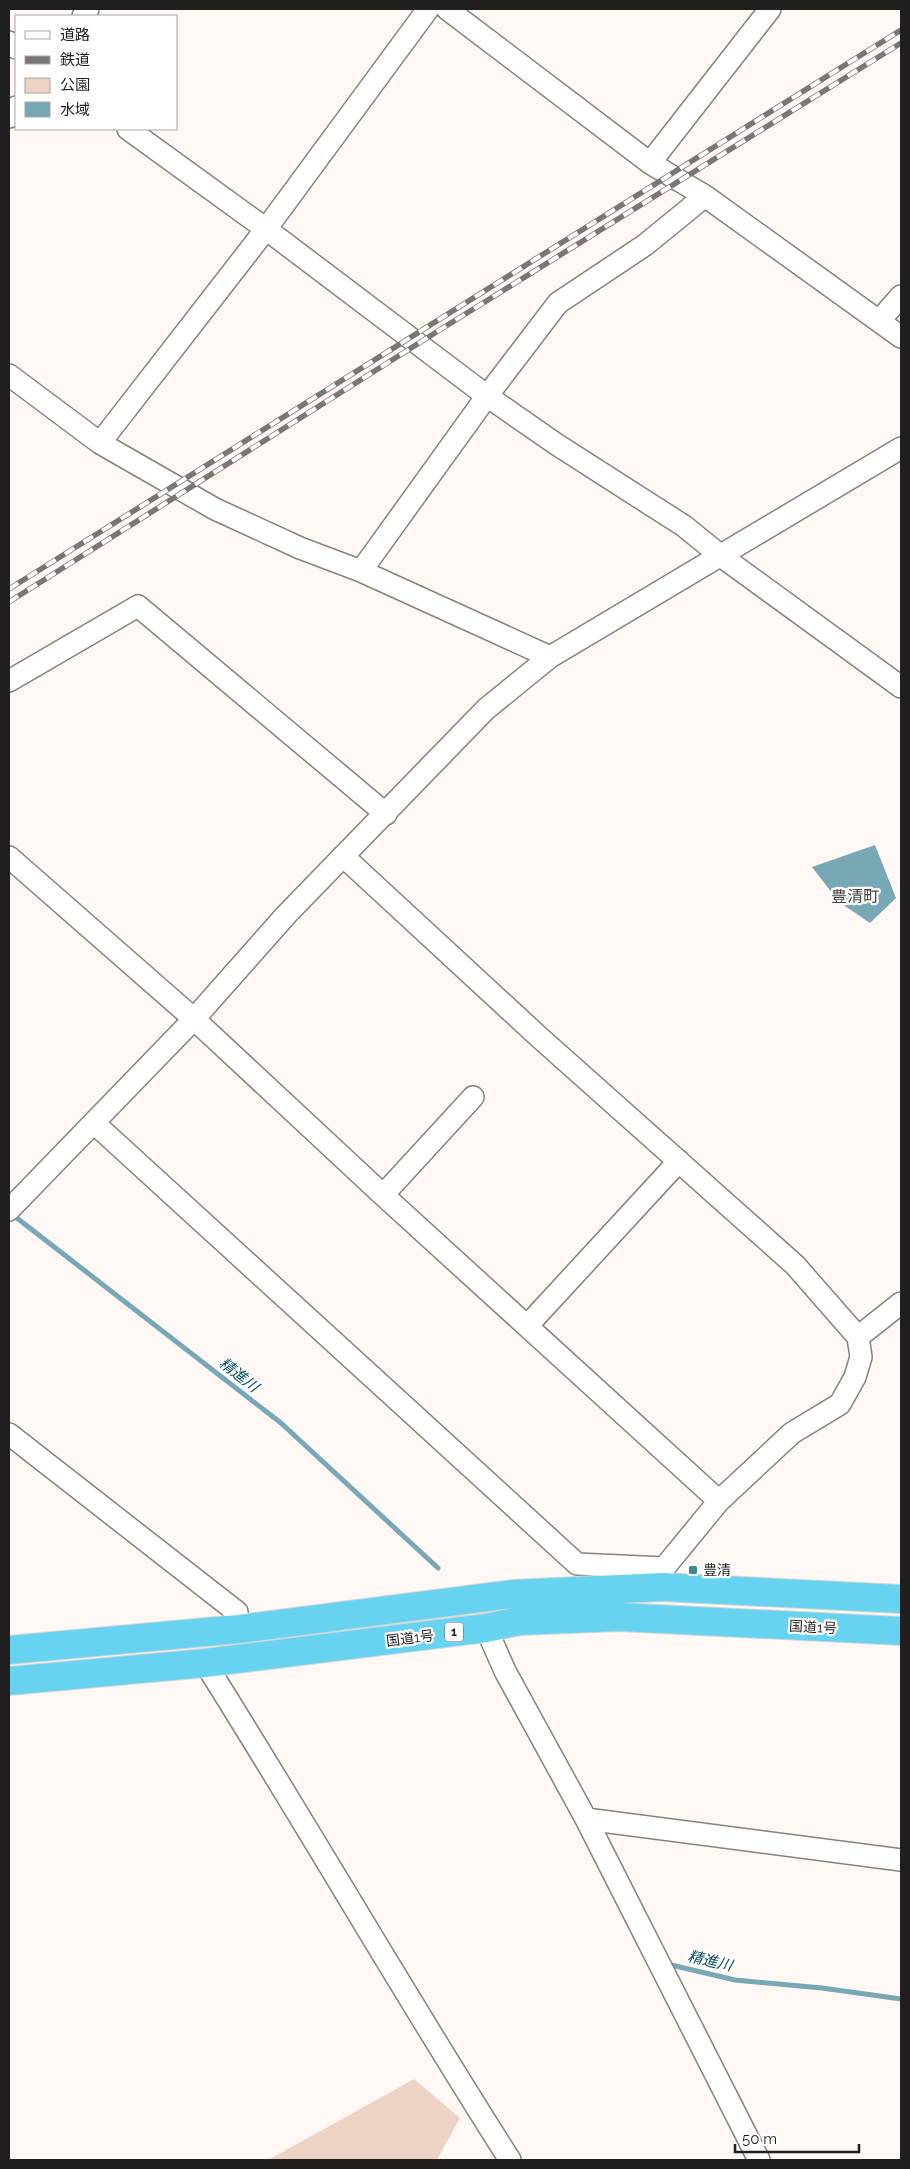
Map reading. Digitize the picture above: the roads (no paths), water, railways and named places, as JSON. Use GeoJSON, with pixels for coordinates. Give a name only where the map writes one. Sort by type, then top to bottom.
{"type":"FeatureCollection","features":[{"type":"Feature","properties":{"kind":"highway","name":"1"},"geometry":{"type":"LineString","coordinates":[[9,1650],[239,1629],[512,1594],[663,1578],[901,1599]]}},
{"type":"Feature","properties":{"kind":"highway","name":"国道1号"},"geometry":{"type":"LineString","coordinates":[[9,1681],[205,1663],[486,1628],[520,1621],[620,1617],[901,1631]]}},
{"type":"Feature","properties":{"kind":"street"},"geometry":{"type":"LineString","coordinates":[[100,443],[266,228],[428,9]]}},
{"type":"Feature","properties":{"kind":"street"},"geometry":{"type":"LineString","coordinates":[[447,9],[650,163],[705,196],[880,320],[901,337]]}},
{"type":"Feature","properties":{"kind":"street"},"geometry":{"type":"LineString","coordinates":[[650,163],[770,9]]}},
{"type":"Feature","properties":{"kind":"street"},"geometry":{"type":"LineString","coordinates":[[129,130],[266,228],[487,396],[556,444],[684,526],[721,556],[901,687]]}},
{"type":"Feature","properties":{"kind":"street"},"geometry":{"type":"LineString","coordinates":[[361,571],[487,396],[558,303],[644,245],[705,196]]}},
{"type":"Feature","properties":{"kind":"street"},"geometry":{"type":"LineString","coordinates":[[880,320],[901,296]]}},
{"type":"Feature","properties":{"kind":"street"},"geometry":{"type":"LineString","coordinates":[[9,374],[100,443],[215,509],[300,548],[361,571],[550,657]]}},
{"type":"Feature","properties":{"kind":"street"},"geometry":{"type":"LineString","coordinates":[[9,1210],[194,1019],[286,915],[486,709],[550,657],[721,556],[896,458]]}},
{"type":"Feature","properties":{"kind":"street"},"geometry":{"type":"LineString","coordinates":[[9,681],[138,606],[386,814]]}},
{"type":"Feature","properties":{"kind":"street"},"geometry":{"type":"LineString","coordinates":[[94,1124],[577,1564],[663,1578],[719,1501],[792,1433],[840,1404],[855,1377],[861,1357],[858,1337],[795,1266],[680,1161],[539,1037],[343,856]]}},
{"type":"Feature","properties":{"kind":"street"},"geometry":{"type":"LineString","coordinates":[[9,857],[194,1019],[383,1195],[719,1501]]}},
{"type":"Feature","properties":{"kind":"street"},"geometry":{"type":"LineString","coordinates":[[383,1195],[473,1097]]}},
{"type":"Feature","properties":{"kind":"street"},"geometry":{"type":"LineString","coordinates":[[527,1326],[680,1161]]}},
{"type":"Feature","properties":{"kind":"street"},"geometry":{"type":"LineString","coordinates":[[858,1337],[901,1304]]}},
{"type":"Feature","properties":{"kind":"street"},"geometry":{"type":"LineString","coordinates":[[9,1434],[237,1612],[239,1629]]}},
{"type":"Feature","properties":{"kind":"street"},"geometry":{"type":"LineString","coordinates":[[486,1628],[505,1671],[586,1820],[759,2160]]}},
{"type":"Feature","properties":{"kind":"street"},"geometry":{"type":"LineString","coordinates":[[205,1663],[279,1780],[444,2056],[510,2160]]}},
{"type":"Feature","properties":{"kind":"street"},"geometry":{"type":"LineString","coordinates":[[586,1820],[901,1860]]}},
{"type":"Feature","properties":{"kind":"water"},"geometry":{"type":"Polygon","coordinates":[[[875,845],[896,898],[870,923],[839,902],[812,867],[875,845]]]}},
{"type":"Feature","properties":{"kind":"waterway","name":"精進川"},"geometry":{"type":"LineString","coordinates":[[13,1215],[281,1423],[438,1568]]}},
{"type":"Feature","properties":{"kind":"waterway","name":"精進川"},"geometry":{"type":"LineString","coordinates":[[667,1964],[735,1980],[822,1988],[901,1999]]}},
{"type":"Feature","properties":{"kind":"railway"},"geometry":{"type":"LineString","coordinates":[[9,589],[901,30]]}},
{"type":"Feature","properties":{"kind":"railway"},"geometry":{"type":"LineString","coordinates":[[9,602],[438,331],[901,43]]}},
{"type":"Feature","properties":{"kind":"place","name":"豊清"},"geometry":{"type":"Point","coordinates":[693,1570]}},
{"type":"Feature","properties":{"kind":"district","name":"豊清町"},"geometry":{"type":"Point","coordinates":[855,896]}}]}
